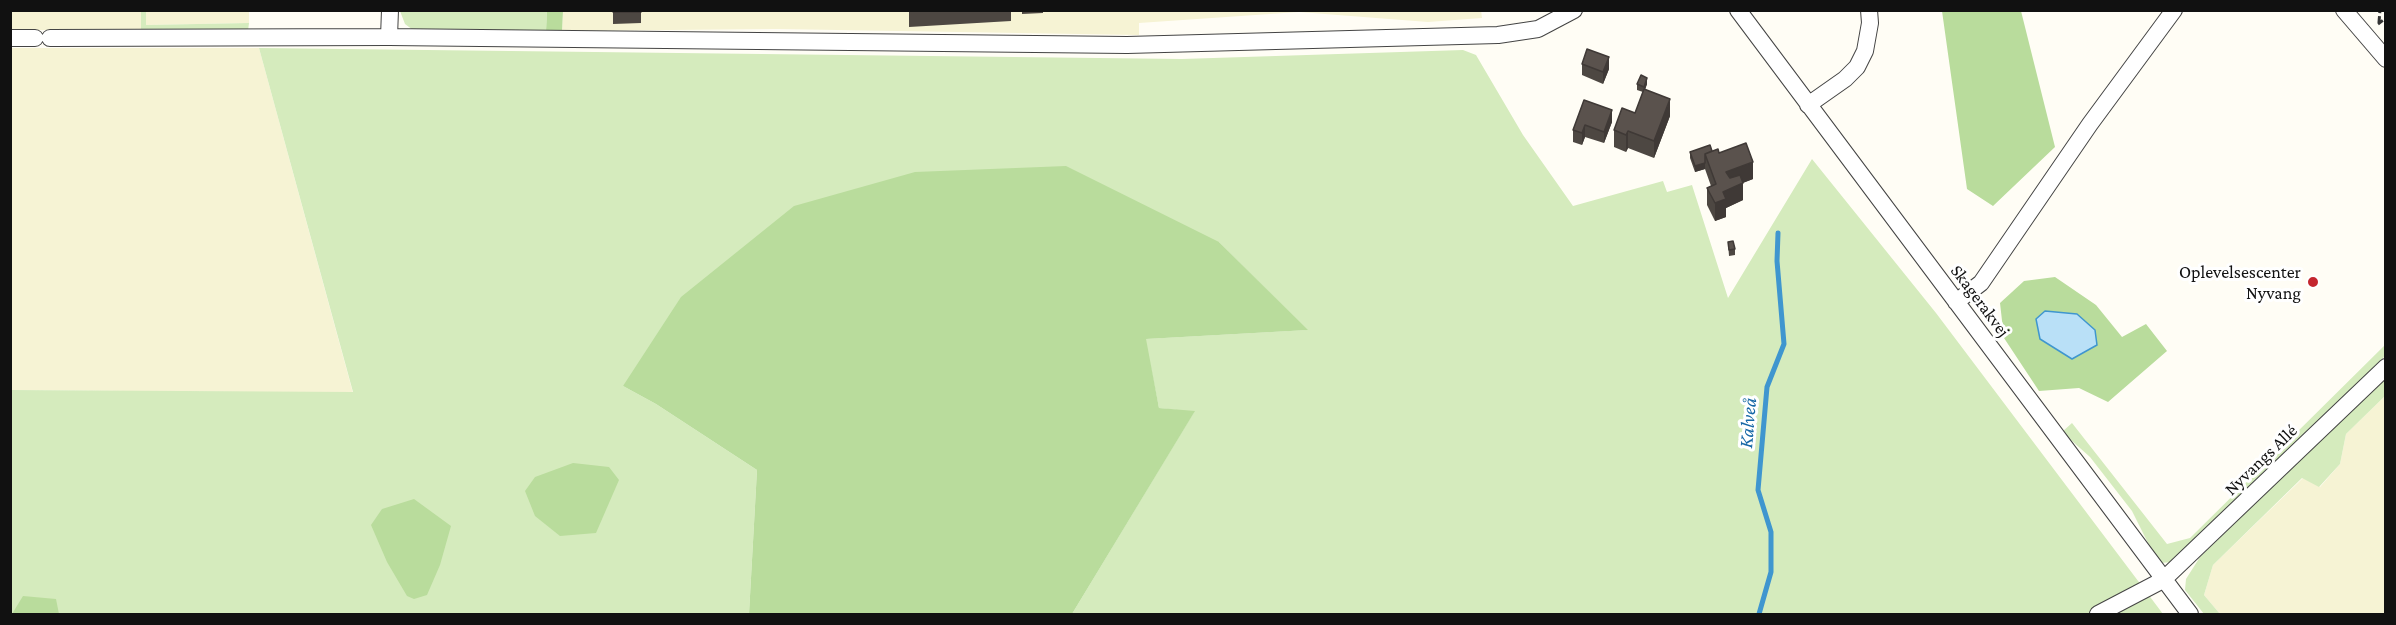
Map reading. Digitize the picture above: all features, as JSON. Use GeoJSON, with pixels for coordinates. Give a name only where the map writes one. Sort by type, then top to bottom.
{"type":"FeatureCollection","features":[{"type":"Feature","properties":{"kind":"street"},"geometry":{"type":"LineString","coordinates":[[389,37],[390,10]]}},
{"type":"Feature","properties":{"kind":"street"},"geometry":{"type":"LineString","coordinates":[[10,38],[389,37],[1127,45],[1498,35],[1538,28],[1574,10]]}},
{"type":"Feature","properties":{"kind":"street","name":"Skagerakvej"},"geometry":{"type":"LineString","coordinates":[[1738,10],[2190,615]]}},
{"type":"Feature","properties":{"kind":"street"},"geometry":{"type":"LineString","coordinates":[[1808,105],[1845,79],[1857,67],[1865,51],[1870,23],[1869,10]]}},
{"type":"Feature","properties":{"kind":"street"},"geometry":{"type":"LineString","coordinates":[[1956,302],[1981,282],[2090,124],[2174,10]]}},
{"type":"Feature","properties":{"kind":"street"},"geometry":{"type":"LineString","coordinates":[[2344,10],[2385,59]]}},
{"type":"Feature","properties":{"kind":"street","name":"Nyvangs Allé"},"geometry":{"type":"LineString","coordinates":[[2098,615],[2163,580],[2385,367]]}},
{"type":"Feature","properties":{"kind":"path"},"geometry":{"type":"LineString","coordinates":[[2379,24],[2380,10]]}},
{"type":"Feature","properties":{"kind":"shaded area"},"geometry":{"type":"Polygon","coordinates":[[[563,10],[1481,10],[1482,18],[1428,22],[1299,12],[1139,23],[1139,35],[777,29],[562,31],[563,10]]]}},
{"type":"Feature","properties":{"kind":"shaded area"},"geometry":{"type":"Polygon","coordinates":[[[11,11],[141,11],[141,30],[11,30],[11,11]]]}},
{"type":"Feature","properties":{"kind":"shaded area"},"geometry":{"type":"Polygon","coordinates":[[[146,11],[249,11],[249,23],[146,25],[146,11]]]}},
{"type":"Feature","properties":{"kind":"shaded area"},"geometry":{"type":"Polygon","coordinates":[[[11,48],[259,48],[353,393],[11,390],[11,48]]]}},
{"type":"Feature","properties":{"kind":"shaded area"},"geometry":{"type":"Polygon","coordinates":[[[2385,396],[2385,614],[2220,614],[2204,595],[2213,565],[2303,478],[2320,487],[2340,464],[2346,434],[2385,396]]]}},
{"type":"Feature","properties":{"kind":"green space"},"geometry":{"type":"Polygon","coordinates":[[[141,11],[146,11],[146,25],[249,23],[248,31],[141,30],[141,11]]]}},
{"type":"Feature","properties":{"kind":"green space"},"geometry":{"type":"Polygon","coordinates":[[[400,11],[547,11],[546,31],[413,30],[405,24],[400,11]]]}},
{"type":"Feature","properties":{"kind":"green space"},"geometry":{"type":"Polygon","coordinates":[[[547,11],[563,11],[562,31],[546,31],[547,11]]]}},
{"type":"Feature","properties":{"kind":"green space"},"geometry":{"type":"Polygon","coordinates":[[[1942,11],[2021,11],[2055,147],[1993,206],[1967,189],[1942,11]]]}},
{"type":"Feature","properties":{"kind":"green space"},"geometry":{"type":"Polygon","coordinates":[[[259,48],[1182,59],[1463,50],[1476,55],[1523,135],[1573,206],[1663,181],[1667,192],[1692,185],[1728,298],[1812,159],[1936,313],[2163,614],[1072,614],[1194,412],[1159,408],[1145,339],[1307,330],[1219,242],[623,386],[656,404],[757,470],[749,614],[11,614],[11,390],[353,392],[259,48]]]}},
{"type":"Feature","properties":{"kind":"green space"},"geometry":{"type":"Polygon","coordinates":[[[1066,166],[1219,242],[1308,330],[1146,339],[1159,408],[1195,411],[1072,614],[749,614],[757,470],[656,404],[623,386],[681,297],[794,206],[915,172],[1066,166]]]}},
{"type":"Feature","properties":{"kind":"green space"},"geometry":{"type":"Polygon","coordinates":[[[2055,277],[2096,305],[2122,337],[2146,324],[2167,351],[2108,402],[2079,388],[2039,391],[2004,338],[2000,303],[2024,281],[2055,277]]]}},
{"type":"Feature","properties":{"kind":"green space"},"geometry":{"type":"Polygon","coordinates":[[[2385,345],[2385,356],[2207,536],[2172,562],[2161,563],[2152,551],[2132,511],[2090,457],[2062,432],[2072,423],[2167,544],[2190,538],[2385,345]]]}},
{"type":"Feature","properties":{"kind":"green space"},"geometry":{"type":"Polygon","coordinates":[[[2385,377],[2385,396],[2346,434],[2340,464],[2319,487],[2302,478],[2213,565],[2204,595],[2220,614],[2204,614],[2185,590],[2186,579],[2200,557],[2385,377]]]}},
{"type":"Feature","properties":{"kind":"green space"},"geometry":{"type":"Polygon","coordinates":[[[573,463],[609,467],[619,480],[596,533],[560,536],[535,516],[525,491],[535,477],[573,463]]]}},
{"type":"Feature","properties":{"kind":"green space"},"geometry":{"type":"Polygon","coordinates":[[[414,499],[451,526],[440,565],[427,595],[414,599],[407,596],[387,562],[371,525],[382,509],[414,499]]]}},
{"type":"Feature","properties":{"kind":"green space"},"geometry":{"type":"Polygon","coordinates":[[[23,596],[56,599],[59,614],[12,614],[23,596]]]}},
{"type":"Feature","properties":{"kind":"water"},"geometry":{"type":"Polygon","coordinates":[[[2045,311],[2077,314],[2095,330],[2097,345],[2072,359],[2040,339],[2036,319],[2045,311]]]}},
{"type":"Feature","properties":{"kind":"building"},"geometry":{"type":"Polygon","coordinates":[[[613,10],[641,10],[641,12],[613,12],[613,10]]]}},
{"type":"Feature","properties":{"kind":"building"},"geometry":{"type":"Polygon","coordinates":[[[1587,49],[1609,57],[1603,72],[1582,64],[1587,49]]]}},
{"type":"Feature","properties":{"kind":"building"},"geometry":{"type":"Polygon","coordinates":[[[1641,75],[1647,78],[1644,87],[1637,84],[1641,75]]]}},
{"type":"Feature","properties":{"kind":"building"},"geometry":{"type":"Polygon","coordinates":[[[1644,89],[1670,99],[1654,141],[1628,131],[1626,135],[1614,130],[1622,108],[1635,113],[1644,89]]]}},
{"type":"Feature","properties":{"kind":"building"},"geometry":{"type":"Polygon","coordinates":[[[1584,100],[1612,110],[1604,132],[1585,125],[1582,133],[1573,130],[1584,100]]]}},
{"type":"Feature","properties":{"kind":"building"},"geometry":{"type":"Polygon","coordinates":[[[1746,143],[1753,162],[1726,172],[1730,178],[1740,175],[1743,183],[1723,192],[1726,199],[1715,203],[1707,188],[1716,184],[1705,154],[1718,149],[1719,153],[1746,143]]]}},
{"type":"Feature","properties":{"kind":"building"},"geometry":{"type":"Polygon","coordinates":[[[1710,145],[1712,151],[1705,154],[1705,163],[1695,166],[1690,152],[1710,145]]]}},
{"type":"Feature","properties":{"kind":"building"},"geometry":{"type":"Polygon","coordinates":[[[1733,241],[1735,249],[1729,250],[1728,242],[1733,241]]]}},
{"type":"Feature","properties":{"kind":"waterway","name":"Kalveå"},"geometry":{"type":"LineString","coordinates":[[1759,614],[1771,572],[1771,532],[1758,490],[1767,387],[1784,344],[1777,261],[1778,233]]}},
{"type":"Feature","properties":{"kind":"place","name":"Oplevelsescenter Nyvang"},"geometry":{"type":"Point","coordinates":[2313,282]}}]}
